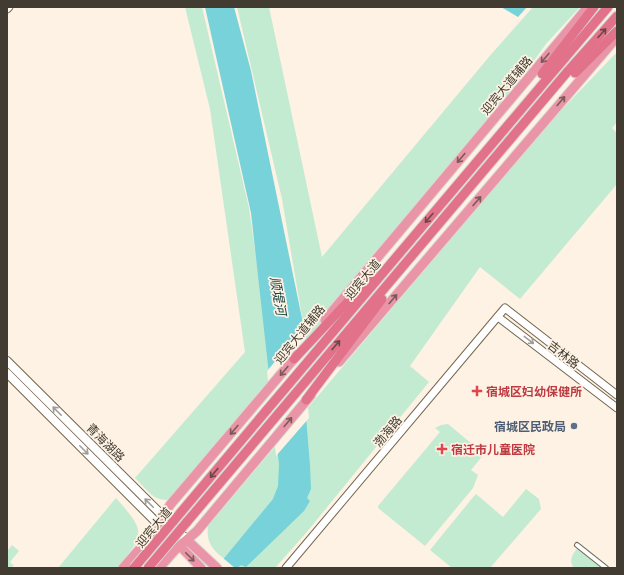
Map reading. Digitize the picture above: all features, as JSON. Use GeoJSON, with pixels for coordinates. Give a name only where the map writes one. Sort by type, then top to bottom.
{"type":"FeatureCollection","features":[{"type":"Feature","properties":{"kind":"highway"},"geometry":{"type":"LineString","coordinates":[[485,151],[497,129],[594,7]]}},
{"type":"Feature","properties":{"kind":"highway","name":"迎宾大道"},"geometry":{"type":"LineString","coordinates":[[134,568],[608,7]]}},
{"type":"Feature","properties":{"kind":"highway","name":"迎宾大道"},"geometry":{"type":"LineString","coordinates":[[148,568],[472,184],[617,16]]}},
{"type":"Feature","properties":{"kind":"highway"},"geometry":{"type":"LineString","coordinates":[[481,174],[501,157],[558,92],[617,31]]}},
{"type":"Feature","properties":{"kind":"highway"},"geometry":{"type":"LineString","coordinates":[[306,400],[384,296],[444,226],[472,184]]}},
{"type":"Feature","properties":{"kind":"highway"},"geometry":{"type":"LineString","coordinates":[[294,359],[377,271],[411,240]]}},
{"type":"Feature","properties":{"kind":"main road","name":"迎宾大道辅路"},"geometry":{"type":"LineString","coordinates":[[310,341],[588,7]]}},
{"type":"Feature","properties":{"kind":"main road"},"geometry":{"type":"LineString","coordinates":[[159,568],[197,531],[306,400],[617,37]]}},
{"type":"Feature","properties":{"kind":"main road","name":"迎宾大道辅路"},"geometry":{"type":"LineString","coordinates":[[123,568],[164,517],[170,505],[294,359]]}},
{"type":"Feature","properties":{"kind":"main road","name":"青海湖路"},"geometry":{"type":"LineString","coordinates":[[7,361],[187,540]]}},
{"type":"Feature","properties":{"kind":"main road","name":"青海湖路"},"geometry":{"type":"LineString","coordinates":[[7,373],[180,546]]}},
{"type":"Feature","properties":{"kind":"main road"},"geometry":{"type":"LineString","coordinates":[[187,540],[217,568]]}},
{"type":"Feature","properties":{"kind":"main road"},"geometry":{"type":"LineString","coordinates":[[180,546],[201,568]]}},
{"type":"Feature","properties":{"kind":"street","name":"渤海路"},"geometry":{"type":"LineString","coordinates":[[286,568],[504,308]]}},
{"type":"Feature","properties":{"kind":"street","name":"吉林路"},"geometry":{"type":"LineString","coordinates":[[504,308],[617,395]]}},
{"type":"Feature","properties":{"kind":"street","name":"吉林路"},"geometry":{"type":"LineString","coordinates":[[498,316],[617,408]]}},
{"type":"Feature","properties":{"kind":"street"},"geometry":{"type":"LineString","coordinates":[[577,545],[606,568]]}},
{"type":"Feature","properties":{"kind":"green space"},"geometry":{"type":"Polygon","coordinates":[[[185,7],[202,7],[249,208],[274,384],[176,498],[163,500],[153,496],[135,478],[245,352],[210,109],[185,7]]]}},
{"type":"Feature","properties":{"kind":"green space"},"geometry":{"type":"Polygon","coordinates":[[[237,7],[269,7],[322,257],[488,58],[533,7],[580,7],[546,44],[475,143],[311,339],[306,340],[282,199],[237,7]]]}},
{"type":"Feature","properties":{"kind":"green space"},"geometry":{"type":"Polygon","coordinates":[[[617,52],[617,122],[612,128],[617,133],[617,184],[520,299],[480,267],[410,366],[429,382],[306,533],[275,568],[237,568],[215,551],[211,546],[208,526],[548,124],[617,52]]]}},
{"type":"Feature","properties":{"kind":"green space"},"geometry":{"type":"Polygon","coordinates":[[[448,424],[484,454],[471,470],[478,475],[473,488],[425,546],[378,508],[378,506],[440,432],[435,428],[448,424]]]}},
{"type":"Feature","properties":{"kind":"green space"},"geometry":{"type":"Polygon","coordinates":[[[526,489],[539,499],[541,509],[490,568],[452,568],[430,550],[476,494],[503,517],[526,489]]]}},
{"type":"Feature","properties":{"kind":"green space"},"geometry":{"type":"Polygon","coordinates":[[[116,498],[133,518],[137,526],[138,533],[137,540],[133,548],[117,568],[58,568],[116,498]]]}},
{"type":"Feature","properties":{"kind":"green space"},"geometry":{"type":"Polygon","coordinates":[[[581,544],[611,568],[574,568],[571,561],[574,552],[581,544]]]}},
{"type":"Feature","properties":{"kind":"green space"},"geometry":{"type":"Polygon","coordinates":[[[12,545],[19,551],[10,562],[14,566],[7,568],[7,551],[12,545]]]}},
{"type":"Feature","properties":{"kind":"water","name":"顺堤河"},"geometry":{"type":"Polygon","coordinates":[[[205,7],[234,7],[251,71],[304,328],[300,342],[310,466],[311,489],[307,498],[310,501],[304,511],[246,567],[241,565],[237,568],[216,568],[273,499],[278,486],[279,464],[251,213],[205,7]]]}},
{"type":"Feature","properties":{"kind":"water"},"geometry":{"type":"Polygon","coordinates":[[[501,7],[527,7],[518,17],[501,7]]]}},
{"type":"Feature","properties":{"kind":"pier"},"geometry":{"type":"Polygon","coordinates":[[[305,326],[302,342],[309,418],[276,456],[267,371],[305,326]]]}},
{"type":"Feature","properties":{"kind":"pier"},"geometry":{"type":"Polygon","coordinates":[[[223,558],[235,568],[214,568],[223,558]]]}},
{"type":"Feature","properties":{"kind":"place","name":"宿城区妇幼保健所"},"geometry":{"type":"Point","coordinates":[477,391]}},
{"type":"Feature","properties":{"kind":"place","name":"宿城区民政局"},"geometry":{"type":"Point","coordinates":[574,426]}},
{"type":"Feature","properties":{"kind":"place","name":"宿迁市儿童医院"},"geometry":{"type":"Point","coordinates":[442,449]}}]}
